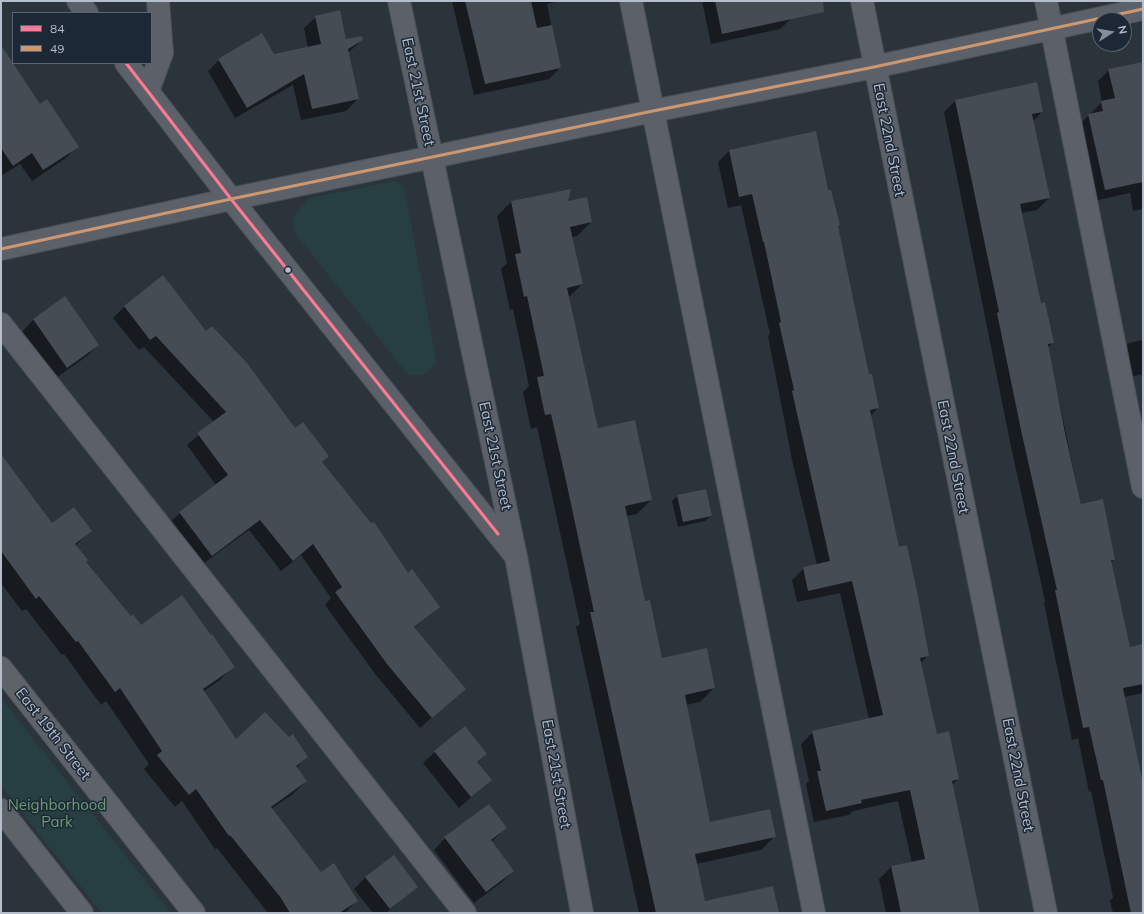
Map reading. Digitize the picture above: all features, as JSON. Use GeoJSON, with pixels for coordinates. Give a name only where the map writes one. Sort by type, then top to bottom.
{"type":"FeatureCollection","features":[{"type":"Feature","properties":{"kind":"main road","name":"East 19th Street"},"geometry":{"type":"LineString","coordinates":[[1,668],[194,913]]}},
{"type":"Feature","properties":{"kind":"main road"},"geometry":{"type":"LineString","coordinates":[[1,810],[82,913]]}},
{"type":"Feature","properties":{"kind":"street"},"geometry":{"type":"LineString","coordinates":[[78,1],[86,12]]}},
{"type":"Feature","properties":{"kind":"street"},"geometry":{"type":"LineString","coordinates":[[148,91],[162,53],[158,1]]}},
{"type":"Feature","properties":{"kind":"street","name":"East 21st Street"},"geometry":{"type":"LineString","coordinates":[[399,1],[431,159],[516,557],[582,913]]}},
{"type":"Feature","properties":{"kind":"street"},"geometry":{"type":"LineString","coordinates":[[631,1],[814,913]]}},
{"type":"Feature","properties":{"kind":"street","name":"East 22nd Street"},"geometry":{"type":"LineString","coordinates":[[862,1],[874,67],[1046,913]]}},
{"type":"Feature","properties":{"kind":"street"},"geometry":{"type":"LineString","coordinates":[[1046,1],[1143,487]]}},
{"type":"Feature","properties":{"kind":"street"},"geometry":{"type":"LineString","coordinates":[[1,249],[653,111],[874,67],[1143,9]]}},
{"type":"Feature","properties":{"kind":"street"},"geometry":{"type":"LineString","coordinates":[[127,64],[516,557]]}},
{"type":"Feature","properties":{"kind":"street"},"geometry":{"type":"LineString","coordinates":[[1,324],[465,913]]}},
{"type":"Feature","properties":{"kind":"green space"},"geometry":{"type":"Polygon","coordinates":[[[395,181],[404,186],[437,364],[423,375],[408,375],[295,233],[292,219],[309,198],[395,181]]]}},
{"type":"Feature","properties":{"kind":"green space","name":"Neighborhood Park"},"geometry":{"type":"Polygon","coordinates":[[[1,698],[171,913],[102,913],[37,832],[1,786],[1,698]]]}},
{"type":"Feature","properties":{"kind":"building"},"geometry":{"type":"Polygon","coordinates":[[[465,1],[531,1],[537,28],[552,25],[561,68],[485,84],[465,1]]]}},
{"type":"Feature","properties":{"kind":"building"},"geometry":{"type":"Polygon","coordinates":[[[715,1],[823,1],[824,12],[722,34],[715,1]]]}},
{"type":"Feature","properties":{"kind":"building"},"geometry":{"type":"Polygon","coordinates":[[[340,10],[346,39],[362,36],[363,40],[348,49],[359,99],[312,109],[304,74],[247,108],[218,59],[262,33],[274,54],[321,44],[315,16],[340,10]]]}},
{"type":"Feature","properties":{"kind":"building"},"geometry":{"type":"Polygon","coordinates":[[[1,45],[12,64],[14,64],[40,104],[47,99],[79,147],[43,170],[32,153],[13,166],[1,148],[1,45]]]}},
{"type":"Feature","properties":{"kind":"building"},"geometry":{"type":"Polygon","coordinates":[[[1143,62],[1143,182],[1105,190],[1088,114],[1103,111],[1101,101],[1115,98],[1108,69],[1143,62]]]}},
{"type":"Feature","properties":{"kind":"building"},"geometry":{"type":"Polygon","coordinates":[[[1037,82],[1043,112],[1032,114],[1050,198],[1020,204],[1041,303],[1045,302],[1054,343],[1048,344],[1065,433],[1081,504],[1103,499],[1115,560],[1111,560],[1130,647],[1143,644],[1143,684],[1123,688],[1143,784],[1143,913],[1131,913],[1103,780],[1101,780],[1089,727],[1083,728],[1055,590],[1057,590],[1021,430],[997,313],[999,312],[955,100],[1037,82]]]}},
{"type":"Feature","properties":{"kind":"building"},"geometry":{"type":"Polygon","coordinates":[[[816,131],[828,190],[831,190],[840,225],[838,226],[869,374],[872,374],[879,408],[870,410],[899,547],[907,545],[918,596],[929,656],[920,658],[937,734],[949,731],[959,779],[952,781],[980,913],[901,913],[891,866],[925,859],[910,790],[861,800],[862,803],[826,811],[817,771],[821,771],[812,731],[883,715],[852,581],[808,591],[803,567],[830,561],[792,391],[794,390],[779,323],[781,322],[764,242],[752,194],[739,197],[729,150],[816,131]]]}},
{"type":"Feature","properties":{"kind":"building"},"geometry":{"type":"Polygon","coordinates":[[[571,189],[568,201],[587,197],[592,222],[570,227],[583,284],[567,288],[598,428],[635,420],[652,500],[625,506],[645,601],[650,600],[662,658],[707,648],[715,688],[685,695],[710,822],[770,809],[776,837],[695,854],[705,901],[773,886],[779,913],[656,913],[590,612],[594,612],[565,476],[551,414],[545,415],[537,377],[544,376],[527,296],[524,297],[515,254],[521,253],[511,201],[571,189]]]}},
{"type":"Feature","properties":{"kind":"building"},"geometry":{"type":"Polygon","coordinates":[[[163,275],[206,331],[212,326],[247,363],[295,428],[303,422],[329,456],[322,462],[371,523],[374,522],[408,573],[412,569],[440,607],[414,627],[466,689],[432,718],[387,664],[335,592],[342,587],[313,544],[293,561],[260,520],[212,556],[179,512],[228,475],[197,433],[226,412],[156,336],[150,340],[124,306],[163,275]]]}},
{"type":"Feature","properties":{"kind":"building"},"geometry":{"type":"Polygon","coordinates":[[[65,296],[99,345],[67,368],[33,319],[65,296]]]}},
{"type":"Feature","properties":{"kind":"building"},"geometry":{"type":"Polygon","coordinates":[[[1,454],[52,523],[74,507],[92,531],[75,544],[88,560],[86,562],[131,616],[133,614],[141,625],[182,595],[235,667],[203,689],[236,739],[265,712],[289,737],[293,734],[308,757],[296,766],[307,781],[271,807],[321,872],[334,863],[358,901],[339,913],[290,913],[281,898],[230,835],[229,836],[196,789],[189,795],[157,755],[162,751],[120,688],[115,692],[78,641],[76,642],[39,596],[36,599],[1,551],[1,454]]]}},
{"type":"Feature","properties":{"kind":"building"},"geometry":{"type":"Polygon","coordinates":[[[706,489],[712,516],[683,522],[677,495],[706,489]]]}},
{"type":"Feature","properties":{"kind":"building"},"geometry":{"type":"Polygon","coordinates":[[[465,726],[487,754],[477,762],[492,780],[471,797],[434,751],[465,726]]]}},
{"type":"Feature","properties":{"kind":"building"},"geometry":{"type":"Polygon","coordinates":[[[489,804],[507,828],[491,840],[514,871],[486,892],[444,837],[489,804]]]}},
{"type":"Feature","properties":{"kind":"building"},"geometry":{"type":"Polygon","coordinates":[[[394,855],[418,887],[390,909],[365,877],[394,855]]]}},
{"type":"Feature","properties":{"kind":"transit line","name":"49"},"geometry":{"type":"LineString","coordinates":[[1,249],[231,199],[653,111],[874,67],[1143,9]]}},
{"type":"Feature","properties":{"kind":"transit line","name":"84"},"geometry":{"type":"LineString","coordinates":[[127,64],[231,199],[498,534]]}}]}
